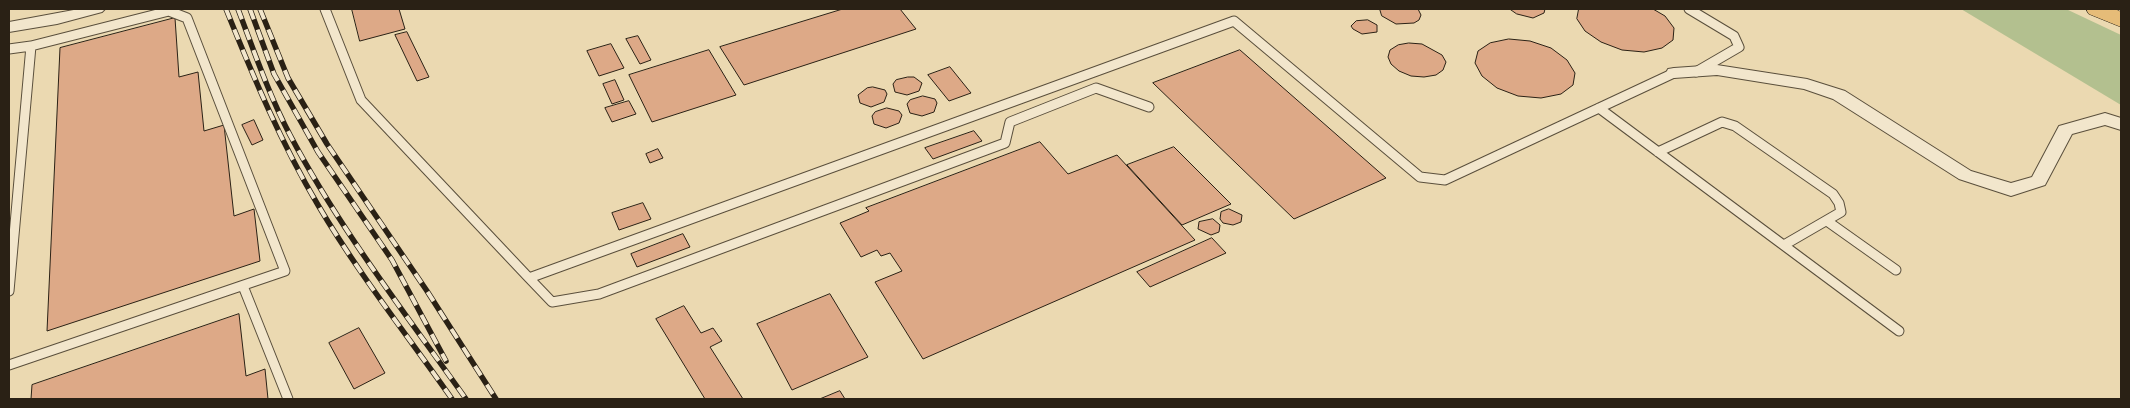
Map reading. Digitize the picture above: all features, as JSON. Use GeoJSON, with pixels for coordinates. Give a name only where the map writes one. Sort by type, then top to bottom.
{"type":"FeatureCollection","features":[{"type":"Feature","properties":{"kind":"highway"},"geometry":{"type":"LineString","coordinates":[[2097,9],[2121,20]]}},
{"type":"Feature","properties":{"kind":"street"},"geometry":{"type":"LineString","coordinates":[[9,27],[57,19],[97,9]]}},
{"type":"Feature","properties":{"kind":"street"},"geometry":{"type":"LineString","coordinates":[[1674,73],[1717,70],[1807,84],[1839,95],[1965,175],[2012,190],[2039,181],[2065,130],[2105,119],[2121,124]]}},
{"type":"Feature","properties":{"kind":"lane"},"geometry":{"type":"LineString","coordinates":[[324,9],[361,100],[552,302],[580,299],[599,294],[1005,143],[1010,122],[1096,88],[1149,107]]}},
{"type":"Feature","properties":{"kind":"lane"},"geometry":{"type":"LineString","coordinates":[[1689,9],[1734,36],[1739,47],[1695,72]]}},
{"type":"Feature","properties":{"kind":"lane"},"geometry":{"type":"LineString","coordinates":[[9,49],[31,46],[169,11],[187,18],[285,271],[9,365]]}},
{"type":"Feature","properties":{"kind":"lane"},"geometry":{"type":"LineString","coordinates":[[529,278],[1234,20],[1420,177],[1444,180],[1674,73]]}},
{"type":"Feature","properties":{"kind":"lane"},"geometry":{"type":"LineString","coordinates":[[9,291],[31,46]]}},
{"type":"Feature","properties":{"kind":"lane"},"geometry":{"type":"LineString","coordinates":[[1599,108],[1900,331]]}},
{"type":"Feature","properties":{"kind":"lane"},"geometry":{"type":"LineString","coordinates":[[1658,152],[1712,125],[1722,122],[1735,126],[1833,194],[1839,203],[1841,212],[1784,245]]}},
{"type":"Feature","properties":{"kind":"lane"},"geometry":{"type":"LineString","coordinates":[[1827,221],[1896,270]]}},
{"type":"Feature","properties":{"kind":"lane"},"geometry":{"type":"LineString","coordinates":[[243,286],[288,399]]}},
{"type":"Feature","properties":{"kind":"green space"},"geometry":{"type":"Polygon","coordinates":[[[1961,9],[2066,9],[2121,35],[2121,105],[1961,9]]]}},
{"type":"Feature","properties":{"kind":"building"},"geometry":{"type":"Polygon","coordinates":[[[352,9],[399,9],[405,29],[360,41],[352,9]]]}},
{"type":"Feature","properties":{"kind":"building"},"geometry":{"type":"Polygon","coordinates":[[[843,9],[900,9],[916,29],[744,85],[720,47],[843,9]]]}},
{"type":"Feature","properties":{"kind":"building"},"geometry":{"type":"Polygon","coordinates":[[[1380,9],[1418,9],[1421,15],[1419,20],[1414,23],[1396,24],[1382,16],[1380,9]]]}},
{"type":"Feature","properties":{"kind":"building"},"geometry":{"type":"Polygon","coordinates":[[[1510,9],[1545,9],[1544,13],[1533,18],[1517,14],[1510,9]]]}},
{"type":"Feature","properties":{"kind":"building"},"geometry":{"type":"Polygon","coordinates":[[[1579,9],[1653,9],[1665,16],[1674,28],[1673,40],[1662,48],[1644,52],[1622,50],[1601,42],[1585,31],[1577,19],[1579,9]]]}},
{"type":"Feature","properties":{"kind":"building"},"geometry":{"type":"Polygon","coordinates":[[[175,18],[179,77],[198,72],[204,131],[224,125],[234,216],[254,209],[260,261],[47,331],[60,48],[175,18]]]}},
{"type":"Feature","properties":{"kind":"building"},"geometry":{"type":"Polygon","coordinates":[[[1368,20],[1377,25],[1377,32],[1362,34],[1351,26],[1356,21],[1368,20]]]}},
{"type":"Feature","properties":{"kind":"building"},"geometry":{"type":"Polygon","coordinates":[[[407,32],[429,77],[417,81],[395,35],[407,32]]]}},
{"type":"Feature","properties":{"kind":"building"},"geometry":{"type":"Polygon","coordinates":[[[638,36],[651,60],[640,64],[626,39],[638,36]]]}},
{"type":"Feature","properties":{"kind":"building"},"geometry":{"type":"Polygon","coordinates":[[[1509,39],[1530,41],[1551,48],[1567,60],[1575,73],[1573,85],[1561,94],[1541,98],[1518,96],[1497,88],[1482,76],[1475,63],[1478,51],[1490,43],[1509,39]]]}},
{"type":"Feature","properties":{"kind":"building"},"geometry":{"type":"Polygon","coordinates":[[[1409,43],[1422,44],[1442,55],[1446,62],[1443,70],[1436,75],[1424,77],[1411,76],[1399,71],[1391,64],[1388,57],[1390,50],[1398,45],[1409,43]]]}},
{"type":"Feature","properties":{"kind":"building"},"geometry":{"type":"Polygon","coordinates":[[[611,44],[624,68],[599,76],[587,51],[611,44]]]}},
{"type":"Feature","properties":{"kind":"building"},"geometry":{"type":"Polygon","coordinates":[[[709,50],[736,95],[652,122],[629,75],[709,50]]]}},
{"type":"Feature","properties":{"kind":"building"},"geometry":{"type":"Polygon","coordinates":[[[1240,50],[1386,178],[1294,219],[1153,83],[1240,50]]]}},
{"type":"Feature","properties":{"kind":"building"},"geometry":{"type":"Polygon","coordinates":[[[950,67],[971,93],[949,101],[928,75],[950,67]]]}},
{"type":"Feature","properties":{"kind":"building"},"geometry":{"type":"Polygon","coordinates":[[[914,77],[922,83],[919,91],[907,95],[895,92],[893,84],[896,80],[914,77]]]}},
{"type":"Feature","properties":{"kind":"building"},"geometry":{"type":"Polygon","coordinates":[[[615,80],[624,100],[612,104],[603,84],[615,80]]]}},
{"type":"Feature","properties":{"kind":"building"},"geometry":{"type":"Polygon","coordinates":[[[873,87],[885,90],[887,94],[884,102],[871,107],[860,103],[858,95],[867,88],[873,87]]]}},
{"type":"Feature","properties":{"kind":"building"},"geometry":{"type":"Polygon","coordinates":[[[923,96],[935,99],[937,103],[934,112],[922,116],[910,113],[907,104],[910,100],[923,96]]]}},
{"type":"Feature","properties":{"kind":"building"},"geometry":{"type":"Polygon","coordinates":[[[629,101],[636,114],[612,122],[605,108],[629,101]]]}},
{"type":"Feature","properties":{"kind":"building"},"geometry":{"type":"Polygon","coordinates":[[[887,108],[899,111],[902,115],[899,123],[886,128],[874,124],[872,116],[875,112],[887,108]]]}},
{"type":"Feature","properties":{"kind":"building"},"geometry":{"type":"Polygon","coordinates":[[[254,120],[263,140],[252,145],[242,125],[254,120]]]}},
{"type":"Feature","properties":{"kind":"building"},"geometry":{"type":"Polygon","coordinates":[[[974,131],[982,141],[933,159],[925,148],[974,131]]]}},
{"type":"Feature","properties":{"kind":"building"},"geometry":{"type":"Polygon","coordinates":[[[1040,142],[1068,174],[1117,155],[1195,240],[923,359],[875,282],[902,271],[890,253],[881,256],[877,250],[861,257],[840,223],[869,211],[866,208],[1040,142]]]}},
{"type":"Feature","properties":{"kind":"building"},"geometry":{"type":"Polygon","coordinates":[[[1174,147],[1231,204],[1182,225],[1127,165],[1174,147]]]}},
{"type":"Feature","properties":{"kind":"building"},"geometry":{"type":"Polygon","coordinates":[[[658,149],[663,158],[650,163],[646,154],[658,149]]]}},
{"type":"Feature","properties":{"kind":"building"},"geometry":{"type":"Polygon","coordinates":[[[643,203],[651,219],[619,230],[612,213],[643,203]]]}},
{"type":"Feature","properties":{"kind":"building"},"geometry":{"type":"Polygon","coordinates":[[[1229,209],[1242,215],[1241,222],[1233,225],[1223,223],[1220,219],[1221,212],[1229,209]]]}},
{"type":"Feature","properties":{"kind":"building"},"geometry":{"type":"Polygon","coordinates":[[[1213,219],[1220,225],[1219,232],[1211,235],[1198,229],[1199,222],[1213,219]]]}},
{"type":"Feature","properties":{"kind":"building"},"geometry":{"type":"Polygon","coordinates":[[[683,234],[690,247],[637,267],[631,254],[683,234]]]}},
{"type":"Feature","properties":{"kind":"building"},"geometry":{"type":"Polygon","coordinates":[[[1212,238],[1226,253],[1150,287],[1137,272],[1212,238]]]}},
{"type":"Feature","properties":{"kind":"building"},"geometry":{"type":"Polygon","coordinates":[[[830,294],[868,357],[792,390],[757,324],[830,294]]]}},
{"type":"Feature","properties":{"kind":"building"},"geometry":{"type":"Polygon","coordinates":[[[684,306],[701,333],[713,328],[722,341],[710,347],[743,399],[705,399],[656,319],[684,306]]]}},
{"type":"Feature","properties":{"kind":"building"},"geometry":{"type":"Polygon","coordinates":[[[239,314],[246,376],[265,369],[268,399],[31,399],[32,385],[239,314]]]}},
{"type":"Feature","properties":{"kind":"building"},"geometry":{"type":"Polygon","coordinates":[[[359,328],[385,373],[354,389],[329,343],[359,328]]]}},
{"type":"Feature","properties":{"kind":"building"},"geometry":{"type":"Polygon","coordinates":[[[840,391],[845,399],[820,399],[840,391]]]}},
{"type":"Feature","properties":{"kind":"railway"},"geometry":{"type":"LineString","coordinates":[[226,9],[257,84],[280,133],[318,205],[366,279],[452,399]]}},
{"type":"Feature","properties":{"kind":"railway"},"geometry":{"type":"LineString","coordinates":[[238,9],[275,104],[309,170],[351,237],[466,399]]}},
{"type":"Feature","properties":{"kind":"railway"},"geometry":{"type":"LineString","coordinates":[[250,9],[274,74],[318,152],[392,260],[446,361]]}},
{"type":"Feature","properties":{"kind":"railway"},"geometry":{"type":"LineString","coordinates":[[260,9],[288,78],[327,144],[427,291],[496,399]]}}]}
